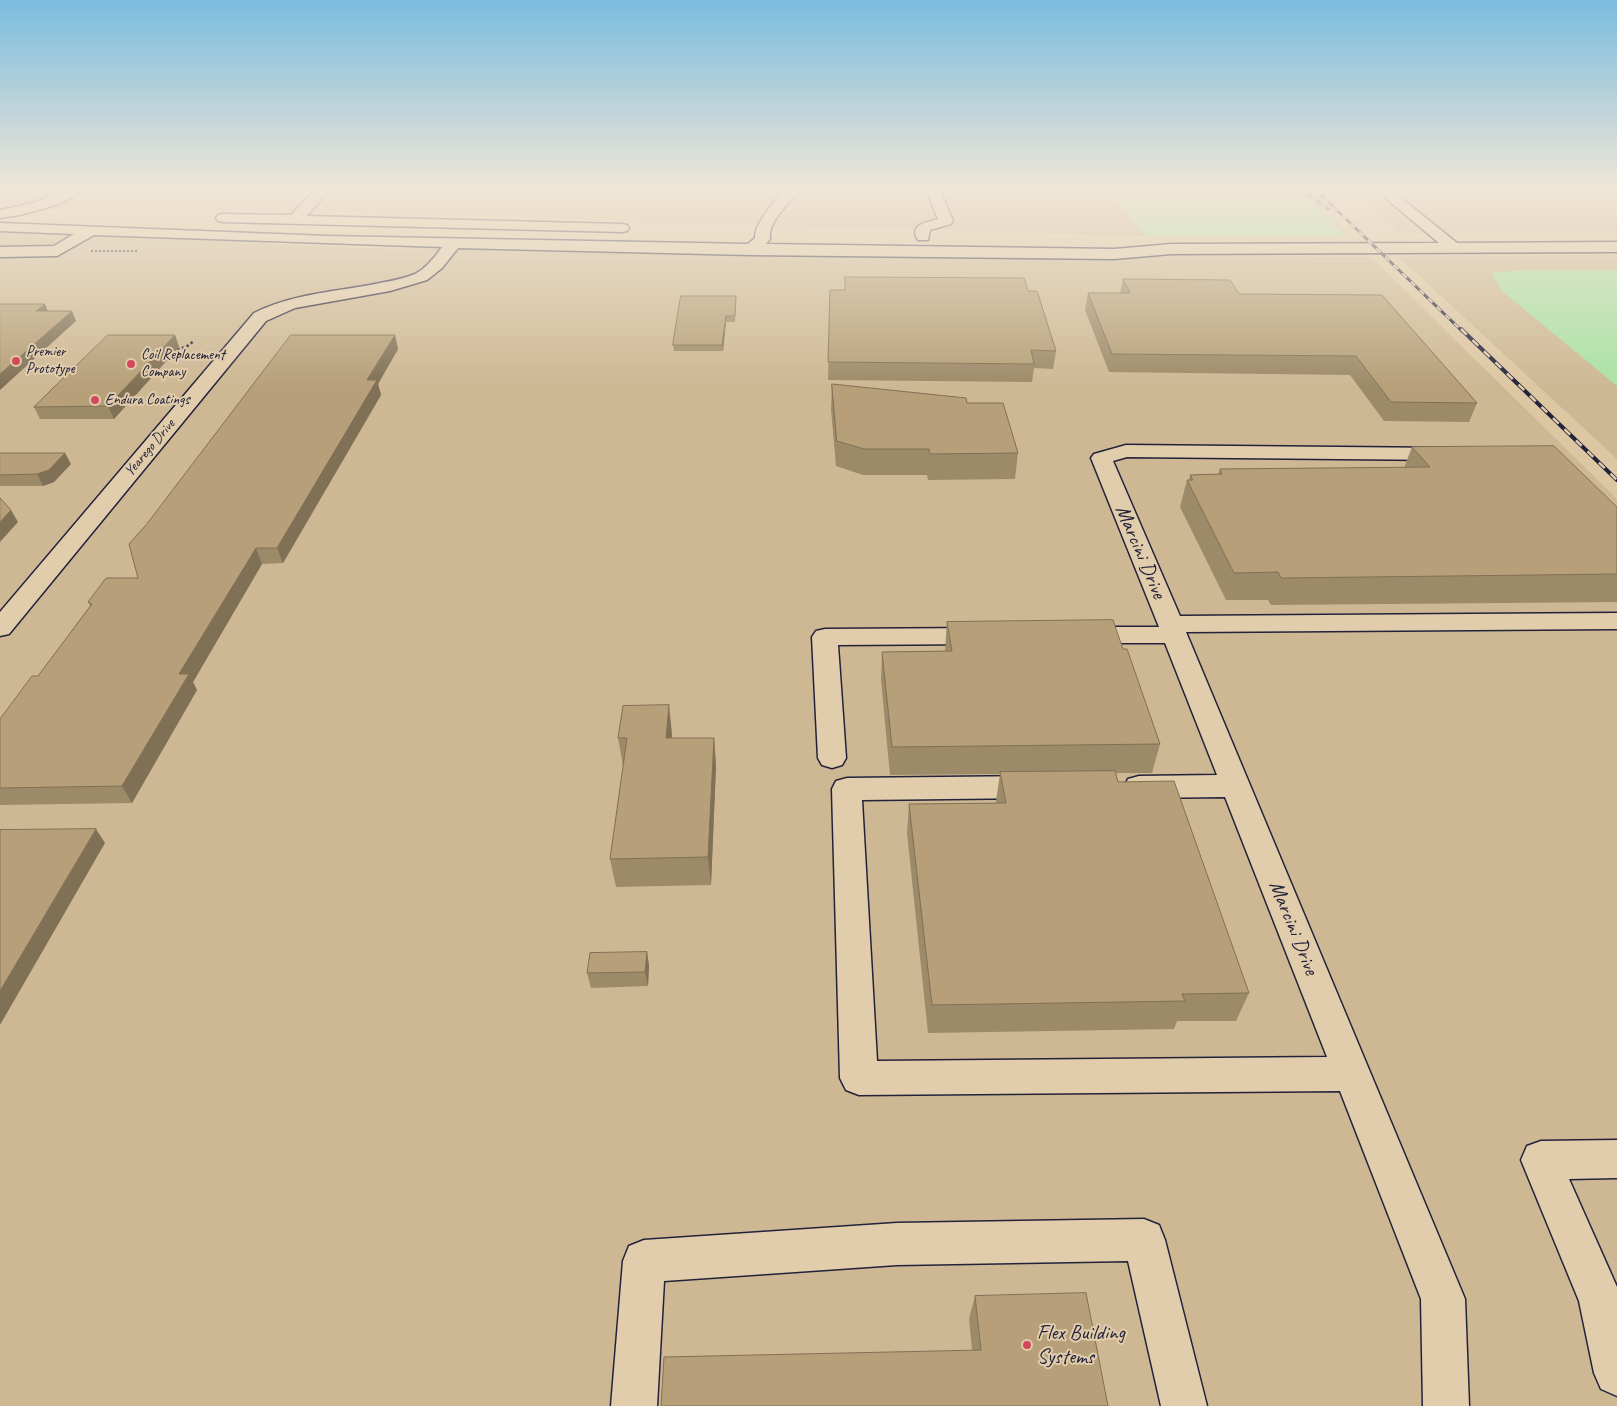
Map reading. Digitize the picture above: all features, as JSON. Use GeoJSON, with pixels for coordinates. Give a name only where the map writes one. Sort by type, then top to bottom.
{"type":"FeatureCollection","features":[{"type":"Feature","properties":{"kind":"street","name":"Yearego Drive"},"geometry":{"type":"LineString","coordinates":[[0,628],[260,317],[279,307],[294,303],[390,286],[420,277],[436,265],[444,256]]}},
{"type":"Feature","properties":{"kind":"street","name":"Marcini Drive"},"geometry":{"type":"LineString","coordinates":[[1446,1406],[1443,1299],[1173,630],[1101,458],[1126,451],[1469,454]]}},
{"type":"Feature","properties":{"kind":"street"},"geometry":{"type":"LineString","coordinates":[[1055,636],[1173,630],[1617,621]]}},
{"type":"Feature","properties":{"kind":"street"},"geometry":{"type":"LineString","coordinates":[[832,758],[825,637],[1005,636]]}},
{"type":"Feature","properties":{"kind":"street"},"geometry":{"type":"LineString","coordinates":[[1106,787],[1236,786]]}},
{"type":"Feature","properties":{"kind":"street"},"geometry":{"type":"LineString","coordinates":[[1066,787],[848,789],[860,1078],[1352,1074]]}},
{"type":"Feature","properties":{"kind":"street"},"geometry":{"type":"LineString","coordinates":[[1617,1159],[1541,1160],[1601,1301],[1617,1374]]}},
{"type":"Feature","properties":{"kind":"street"},"geometry":{"type":"LineString","coordinates":[[634,1406],[644,1261],[897,1244],[1144,1240],[1184,1406]]}},
{"type":"Feature","properties":{"kind":"path"},"geometry":{"type":"LineString","coordinates":[[177,349],[186,347],[194,341]]}},
{"type":"Feature","properties":{"kind":"shaded area"},"geometry":{"type":"Polygon","coordinates":[[[0,256],[1371,257],[1617,499],[1617,1406],[0,1406],[0,256]]]}},
{"type":"Feature","properties":{"kind":"shaded area"},"geometry":{"type":"Polygon","coordinates":[[[1617,256],[1617,459],[1399,257],[1617,256]]]}},
{"type":"Feature","properties":{"kind":"green space"},"geometry":{"type":"Polygon","coordinates":[[[1522,270],[1617,270],[1617,386],[1502,291],[1491,273],[1522,270]]]}},
{"type":"Feature","properties":{"kind":"building"},"geometry":{"type":"Polygon","coordinates":[[[845,277],[1024,278],[1028,291],[1037,291],[1056,351],[1031,350],[1034,364],[828,362],[830,290],[845,290],[845,277]]]}},
{"type":"Feature","properties":{"kind":"building"},"geometry":{"type":"Polygon","coordinates":[[[1123,279],[1230,280],[1239,294],[1382,295],[1477,403],[1391,402],[1356,356],[1112,354],[1088,293],[1130,293],[1123,279]]]}},
{"type":"Feature","properties":{"kind":"building"},"geometry":{"type":"Polygon","coordinates":[[[681,296],[736,296],[735,316],[726,316],[722,345],[673,345],[681,296]]]}},
{"type":"Feature","properties":{"kind":"building","name":"Premier Prototype"},"geometry":{"type":"Polygon","coordinates":[[[0,304],[45,304],[36,311],[72,311],[0,374],[0,304]]]}},
{"type":"Feature","properties":{"kind":"building","name":"Endura Coatings"},"geometry":{"type":"Polygon","coordinates":[[[108,335],[175,335],[108,406],[34,407],[108,335]]]}},
{"type":"Feature","properties":{"kind":"building"},"geometry":{"type":"Polygon","coordinates":[[[291,335],[395,335],[367,380],[377,380],[277,548],[256,548],[179,674],[189,674],[122,786],[0,788],[0,719],[32,676],[38,676],[92,604],[88,602],[106,578],[138,578],[129,544],[146,525],[291,335]]]}},
{"type":"Feature","properties":{"kind":"building"},"geometry":{"type":"Polygon","coordinates":[[[832,384],[966,398],[967,403],[1003,403],[1018,453],[930,454],[929,449],[864,449],[837,441],[832,384]]]}},
{"type":"Feature","properties":{"kind":"building"},"geometry":{"type":"Polygon","coordinates":[[[1554,446],[1617,507],[1617,574],[1281,578],[1278,572],[1234,573],[1187,480],[1193,480],[1190,475],[1222,474],[1220,469],[1430,467],[1412,447],[1554,446]]]}},
{"type":"Feature","properties":{"kind":"building"},"geometry":{"type":"Polygon","coordinates":[[[0,453],[65,453],[49,470],[37,474],[0,475],[0,453]]]}},
{"type":"Feature","properties":{"kind":"building"},"geometry":{"type":"Polygon","coordinates":[[[0,498],[11,510],[0,522],[0,498]]]}},
{"type":"Feature","properties":{"kind":"building"},"geometry":{"type":"Polygon","coordinates":[[[1113,620],[1123,649],[1127,649],[1160,744],[892,747],[882,652],[952,651],[947,622],[1113,620]]]}},
{"type":"Feature","properties":{"kind":"building"},"geometry":{"type":"Polygon","coordinates":[[[669,705],[666,738],[714,738],[708,857],[610,859],[627,738],[618,738],[623,706],[669,705]]]}},
{"type":"Feature","properties":{"kind":"building"},"geometry":{"type":"Polygon","coordinates":[[[1115,771],[1118,782],[1174,781],[1249,993],[1182,994],[1185,1001],[932,1005],[909,804],[1006,803],[1000,772],[1115,771]]]}},
{"type":"Feature","properties":{"kind":"building"},"geometry":{"type":"Polygon","coordinates":[[[96,829],[0,991],[0,830],[96,829]]]}},
{"type":"Feature","properties":{"kind":"building"},"geometry":{"type":"Polygon","coordinates":[[[647,952],[645,972],[587,973],[590,953],[647,952]]]}},
{"type":"Feature","properties":{"kind":"building","name":"Flex Building Systems"},"geometry":{"type":"Polygon","coordinates":[[[1086,1293],[1108,1406],[661,1406],[664,1357],[981,1350],[975,1296],[1086,1293]]]}},
{"type":"Feature","properties":{"kind":"railway"},"geometry":{"type":"LineString","coordinates":[[1384,256],[1462,331]]}},
{"type":"Feature","properties":{"kind":"railway"},"geometry":{"type":"LineString","coordinates":[[1461,329],[1617,480]]}},
{"type":"Feature","properties":{"kind":"place","name":"Premier Prototype"},"geometry":{"type":"Point","coordinates":[16,361]}},
{"type":"Feature","properties":{"kind":"place","name":"Coil Replacement Company"},"geometry":{"type":"Point","coordinates":[131,364]}},
{"type":"Feature","properties":{"kind":"place","name":"Endura Coatings"},"geometry":{"type":"Point","coordinates":[95,400]}},
{"type":"Feature","properties":{"kind":"place","name":"Flex Building Systems"},"geometry":{"type":"Point","coordinates":[1027,1345]}}]}
